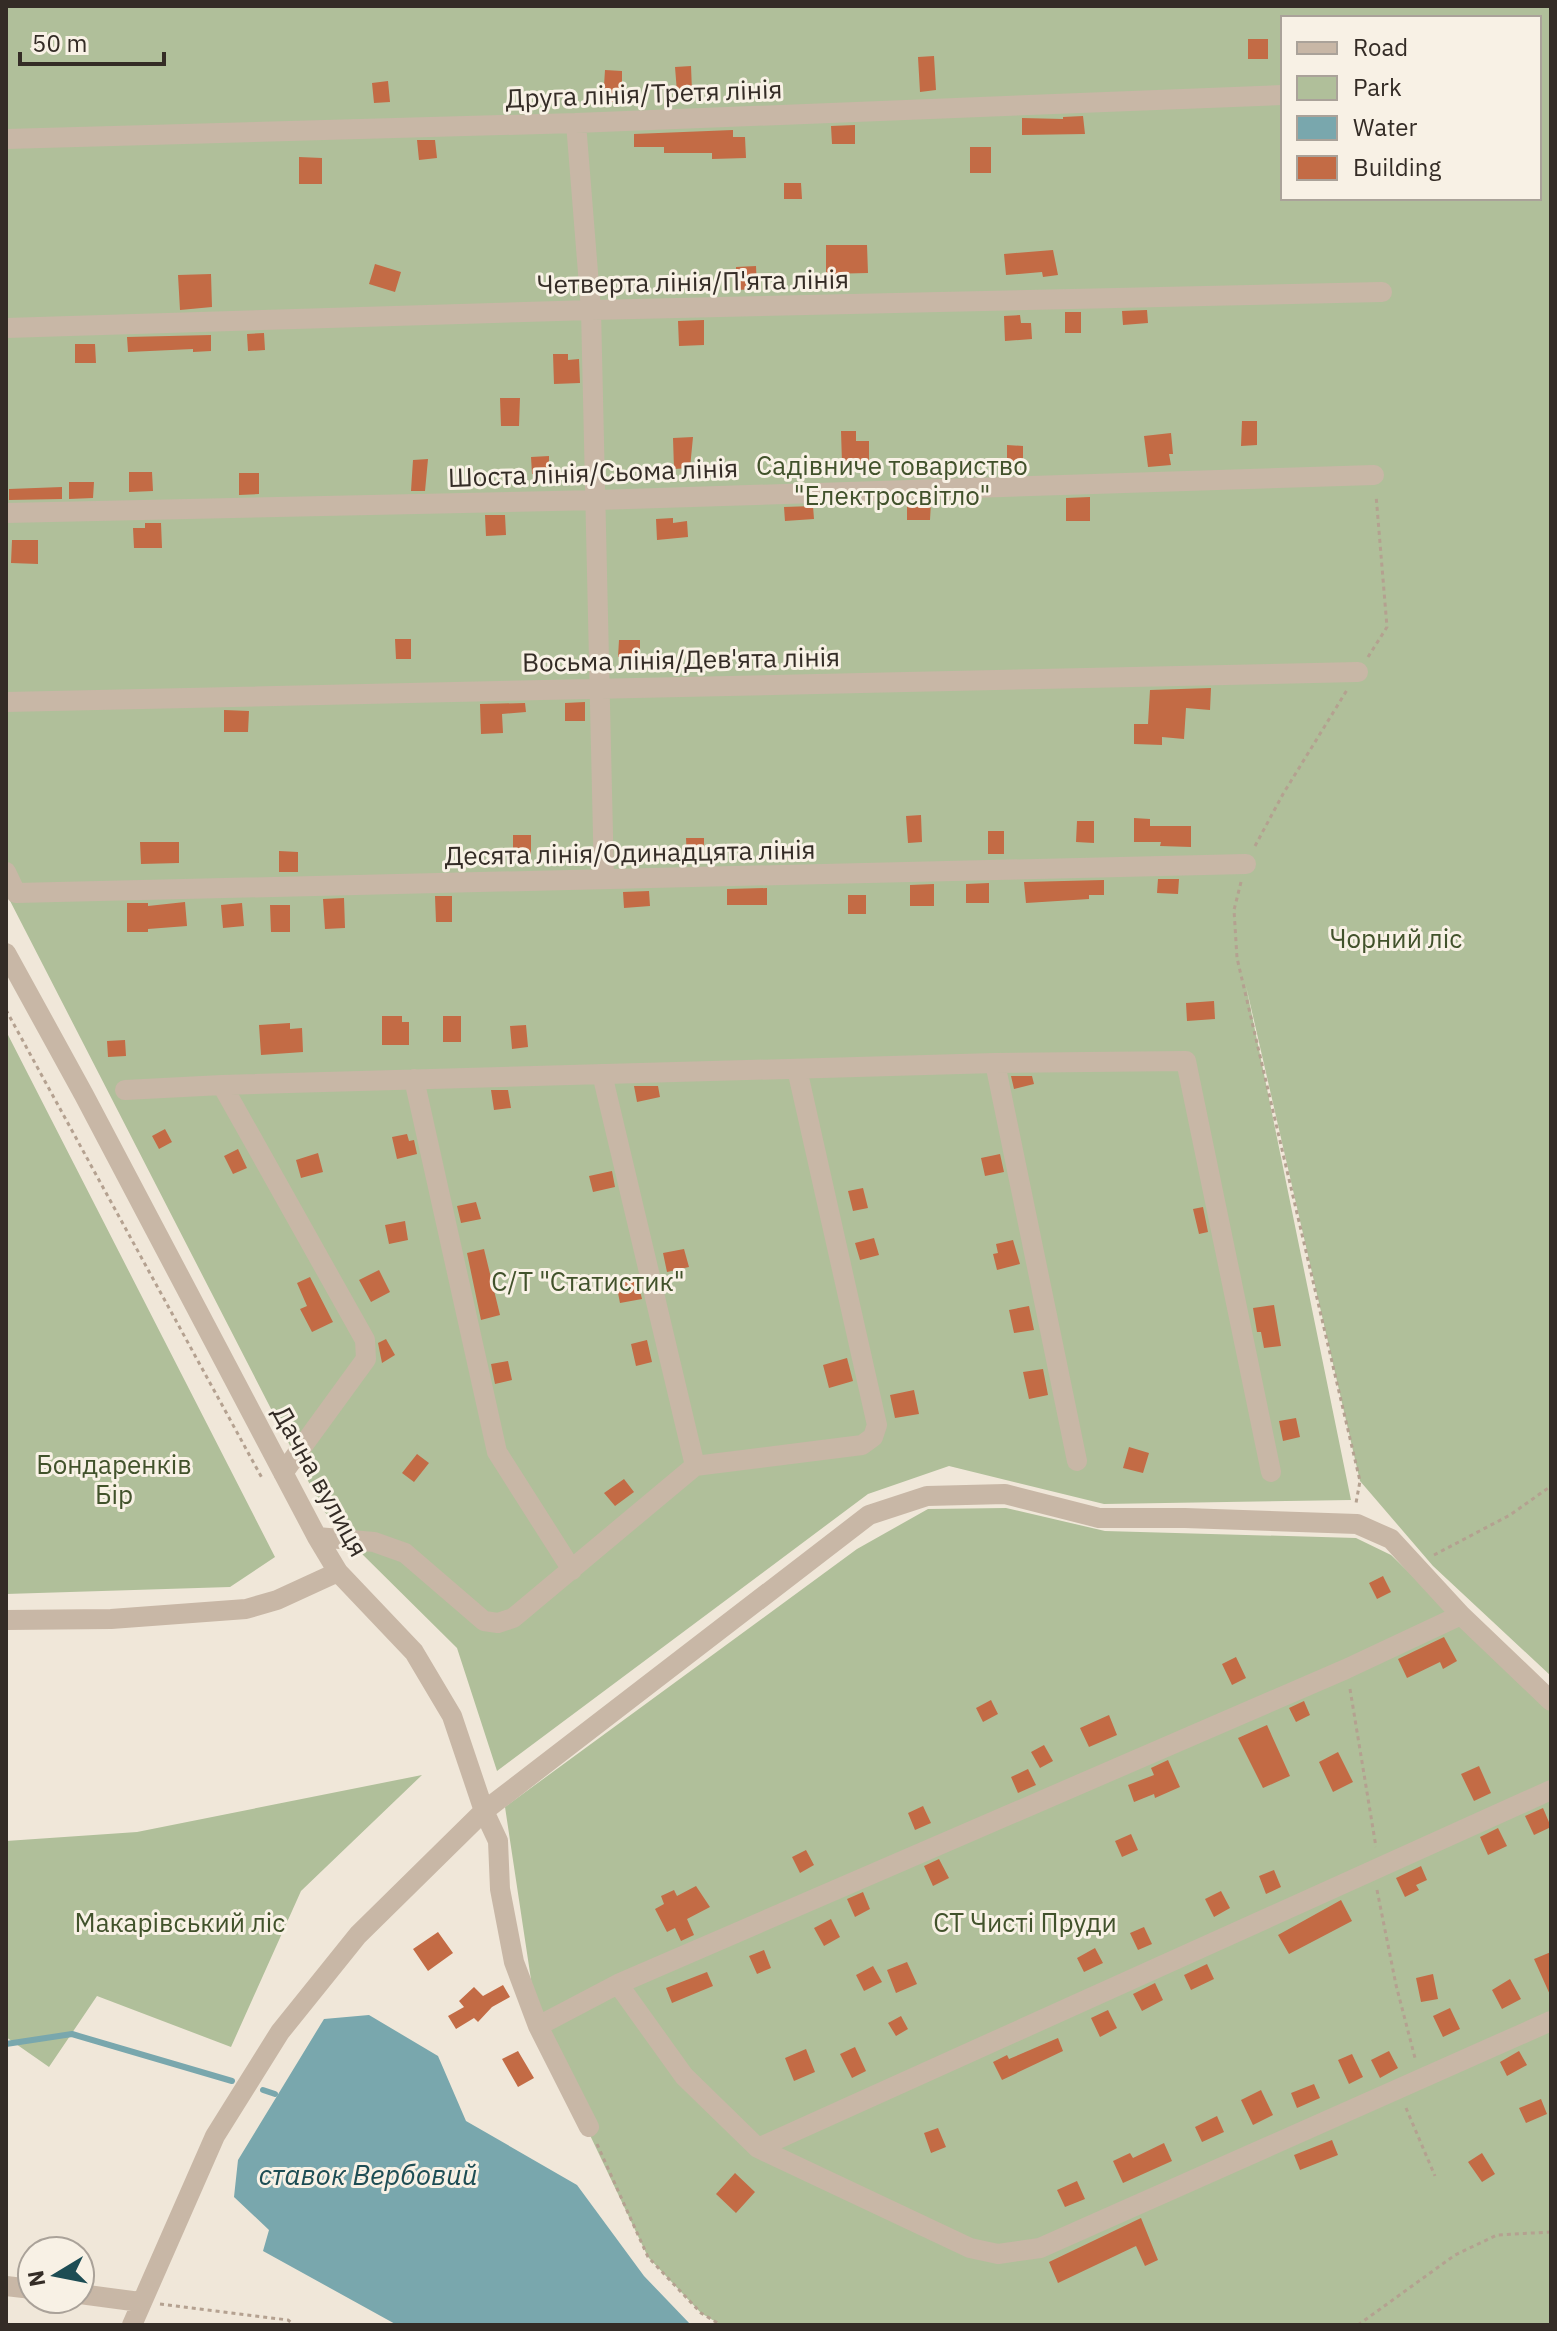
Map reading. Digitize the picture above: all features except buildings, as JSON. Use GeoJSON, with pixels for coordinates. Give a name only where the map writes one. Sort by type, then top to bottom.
{"type":"FeatureCollection","features":[{"type":"Feature","properties":{"kind":"street","name":"Друга лінія/Третя лінія"},"geometry":{"type":"LineString","coordinates":[[6,139],[576,123],[1281,95]]}},
{"type":"Feature","properties":{"kind":"street"},"geometry":{"type":"LineString","coordinates":[[576,123],[591,310],[604,879]]}},
{"type":"Feature","properties":{"kind":"street","name":"Четверта лінія/П'ята лінія"},"geometry":{"type":"LineString","coordinates":[[6,328],[591,310],[1382,292]]}},
{"type":"Feature","properties":{"kind":"street","name":"Шоста лінія/Сьома лінія"},"geometry":{"type":"LineString","coordinates":[[6,513],[597,500],[1374,475]]}},
{"type":"Feature","properties":{"kind":"street","name":"Восьма лінія/Дев'ята лінія"},"geometry":{"type":"LineString","coordinates":[[6,702],[1358,672]]}},
{"type":"Feature","properties":{"kind":"street","name":"Десята лінія/Одинадцята лінія"},"geometry":{"type":"LineString","coordinates":[[6,872],[16,893],[1246,864]]}},
{"type":"Feature","properties":{"kind":"street","name":"Дачна вулиця"},"geometry":{"type":"LineString","coordinates":[[6,953],[84,1095],[276,1479],[338,1572],[414,1652],[452,1716],[484,1811],[498,1841],[500,1889],[514,1962],[538,2026],[589,2127]]}},
{"type":"Feature","properties":{"kind":"street"},"geometry":{"type":"LineString","coordinates":[[125,1090],[995,1063],[1186,1061],[1271,1472]]}},
{"type":"Feature","properties":{"kind":"street"},"geometry":{"type":"LineString","coordinates":[[995,1063],[1077,1461]]}},
{"type":"Feature","properties":{"kind":"street"},"geometry":{"type":"LineString","coordinates":[[317,1537],[374,1542],[405,1553],[484,1621],[498,1623],[513,1618],[695,1466],[862,1445],[873,1437],[877,1425],[797,1069]]}},
{"type":"Feature","properties":{"kind":"street"},"geometry":{"type":"LineString","coordinates":[[602,1074],[695,1466]]}},
{"type":"Feature","properties":{"kind":"street"},"geometry":{"type":"LineString","coordinates":[[414,1079],[497,1452],[572,1570]]}},
{"type":"Feature","properties":{"kind":"street"},"geometry":{"type":"LineString","coordinates":[[222,1085],[365,1340],[366,1359],[276,1479]]}},
{"type":"Feature","properties":{"kind":"street"},"geometry":{"type":"LineString","coordinates":[[132,2325],[215,2136],[280,2032],[358,1935],[484,1811],[869,1515],[927,1496],[1005,1494],[1099,1518],[1352,1524],[1391,1539],[1461,1615],[1551,1701]]}},
{"type":"Feature","properties":{"kind":"street"},"geometry":{"type":"LineString","coordinates":[[6,1620],[111,1619],[246,1609],[277,1600],[338,1572]]}},
{"type":"Feature","properties":{"kind":"street"},"geometry":{"type":"LineString","coordinates":[[538,2026],[618,1984],[1332,1676],[1461,1615]]}},
{"type":"Feature","properties":{"kind":"street"},"geometry":{"type":"LineString","coordinates":[[758,2148],[1551,1790]]}},
{"type":"Feature","properties":{"kind":"street"},"geometry":{"type":"LineString","coordinates":[[618,1984],[684,2076],[758,2148],[970,2248],[998,2254],[1040,2248],[1551,2021]]}},
{"type":"Feature","properties":{"kind":"street"},"geometry":{"type":"LineString","coordinates":[[96,2296],[140,2302]]}},
{"type":"Feature","properties":{"kind":"path"},"geometry":{"type":"LineString","coordinates":[[1352,1524],[1360,1481],[1237,958],[1234,910],[1246,864],[1283,794],[1387,627],[1374,475]]}},
{"type":"Feature","properties":{"kind":"path"},"geometry":{"type":"LineString","coordinates":[[6,1010],[259,1475],[276,1479]]}},
{"type":"Feature","properties":{"kind":"path"},"geometry":{"type":"LineString","coordinates":[[1417,1565],[1510,1515],[1551,1486]]}},
{"type":"Feature","properties":{"kind":"path"},"geometry":{"type":"LineString","coordinates":[[1398,2090],[1435,2176]]}},
{"type":"Feature","properties":{"kind":"path"},"geometry":{"type":"LineString","coordinates":[[589,2127],[648,2257],[701,2313],[721,2325]]}},
{"type":"Feature","properties":{"kind":"path"},"geometry":{"type":"LineString","coordinates":[[1358,2325],[1455,2255],[1497,2235],[1551,2232]]}},
{"type":"Feature","properties":{"kind":"path"},"geometry":{"type":"LineString","coordinates":[[140,2302],[288,2320],[294,2325]]}},
{"type":"Feature","properties":{"kind":"green space"},"geometry":{"type":"Polygon","coordinates":[[[6,6],[1551,6],[1551,1676],[1433,1566],[1360,1481],[1246,986],[1351,1500],[1104,1504],[949,1466],[868,1494],[497,1771],[457,1648],[357,1549],[323,1510],[6,893],[6,6]]]}},
{"type":"Feature","properties":{"kind":"green space","name":"Бондаренків Бір"},"geometry":{"type":"Polygon","coordinates":[[[6,1031],[275,1557],[230,1587],[6,1594],[6,1031]]]}},
{"type":"Feature","properties":{"kind":"green space","name":"СТ Чисті Пруди"},"geometry":{"type":"Polygon","coordinates":[[[1006,1508],[1105,1531],[1356,1538],[1391,1555],[1551,1710],[1551,2325],[721,2325],[701,2313],[648,2257],[538,2026],[505,1807],[857,1549],[928,1509],[1006,1508]]]}},
{"type":"Feature","properties":{"kind":"green space","name":"Макарівський ліс"},"geometry":{"type":"Polygon","coordinates":[[[422,1775],[301,1891],[231,2047],[97,1996],[49,2067],[6,2037],[6,1841],[137,1832],[422,1775]]]}},
{"type":"Feature","properties":{"kind":"water","name":"ставок Вербовий"},"geometry":{"type":"Polygon","coordinates":[[[369,2015],[438,2056],[466,2121],[577,2185],[644,2276],[691,2325],[397,2325],[263,2251],[269,2230],[234,2197],[238,2160],[324,2019],[369,2015]]]}},
{"type":"Feature","properties":{"kind":"waterway"},"geometry":{"type":"LineString","coordinates":[[6,2044],[72,2034],[232,2081]]}},
{"type":"Feature","properties":{"kind":"waterway"},"geometry":{"type":"LineString","coordinates":[[263,2090],[275,2094]]}},
{"type":"Feature","properties":{"kind":"park label","name":"Садівниче товариство \"Електросвітло\""},"geometry":{"type":"Point","coordinates":[892,481]}},
{"type":"Feature","properties":{"kind":"park label","name":"Чорний ліс"},"geometry":{"type":"Point","coordinates":[1396,939]}},
{"type":"Feature","properties":{"kind":"park label","name":"С/Т \"Статистик\""},"geometry":{"type":"Point","coordinates":[588,1282]}}]}
